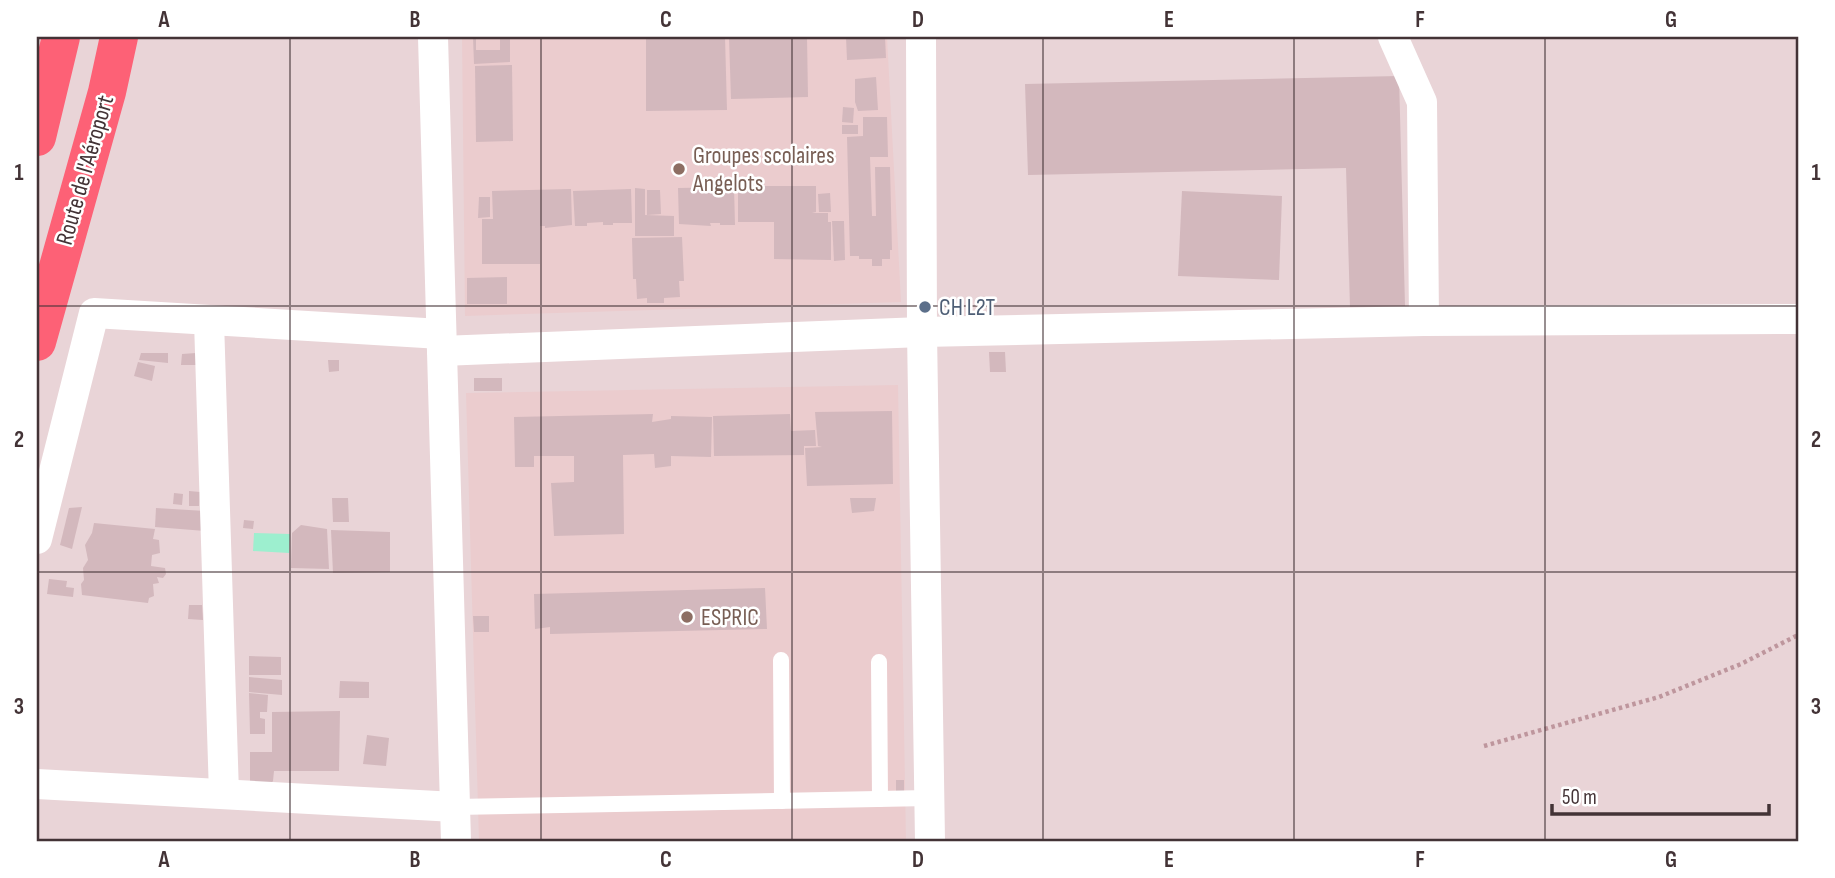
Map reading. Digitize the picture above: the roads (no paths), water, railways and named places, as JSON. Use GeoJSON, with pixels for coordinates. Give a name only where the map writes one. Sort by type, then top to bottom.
{"type":"FeatureCollection","features":[{"type":"Feature","properties":{"kind":"highway"},"geometry":{"type":"LineString","coordinates":[[37,137],[61,37]]}},
{"type":"Feature","properties":{"kind":"highway","name":"Route de l'Aéroport"},"geometry":{"type":"LineString","coordinates":[[37,342],[120,37]]}},
{"type":"Feature","properties":{"kind":"street"},"geometry":{"type":"LineString","coordinates":[[433,37],[456,841]]}},
{"type":"Feature","properties":{"kind":"street"},"geometry":{"type":"LineString","coordinates":[[921,37],[922,332],[930,841]]}},
{"type":"Feature","properties":{"kind":"street"},"geometry":{"type":"LineString","coordinates":[[1393,37],[1422,102],[1424,321]]}},
{"type":"Feature","properties":{"kind":"street"},"geometry":{"type":"LineString","coordinates":[[37,539],[94,313],[441,343],[1424,321],[1798,319]]}},
{"type":"Feature","properties":{"kind":"street"},"geometry":{"type":"LineString","coordinates":[[209,321],[224,794]]}},
{"type":"Feature","properties":{"kind":"street"},"geometry":{"type":"LineString","coordinates":[[37,784],[455,807]]}},
{"type":"Feature","properties":{"kind":"lane"},"geometry":{"type":"LineString","coordinates":[[780,660],[782,801]]}},
{"type":"Feature","properties":{"kind":"lane"},"geometry":{"type":"LineString","coordinates":[[879,662],[880,799]]}},
{"type":"Feature","properties":{"kind":"lane"},"geometry":{"type":"LineString","coordinates":[[455,807],[929,798]]}},
{"type":"Feature","properties":{"kind":"place","name":"Groupes scolaires Angelots"},"geometry":{"type":"Point","coordinates":[679,169]}},
{"type":"Feature","properties":{"kind":"place","name":"CH L2T"},"geometry":{"type":"Point","coordinates":[925,307]}},
{"type":"Feature","properties":{"kind":"place","name":"ESPRIC"},"geometry":{"type":"Point","coordinates":[687,617]}}]}
